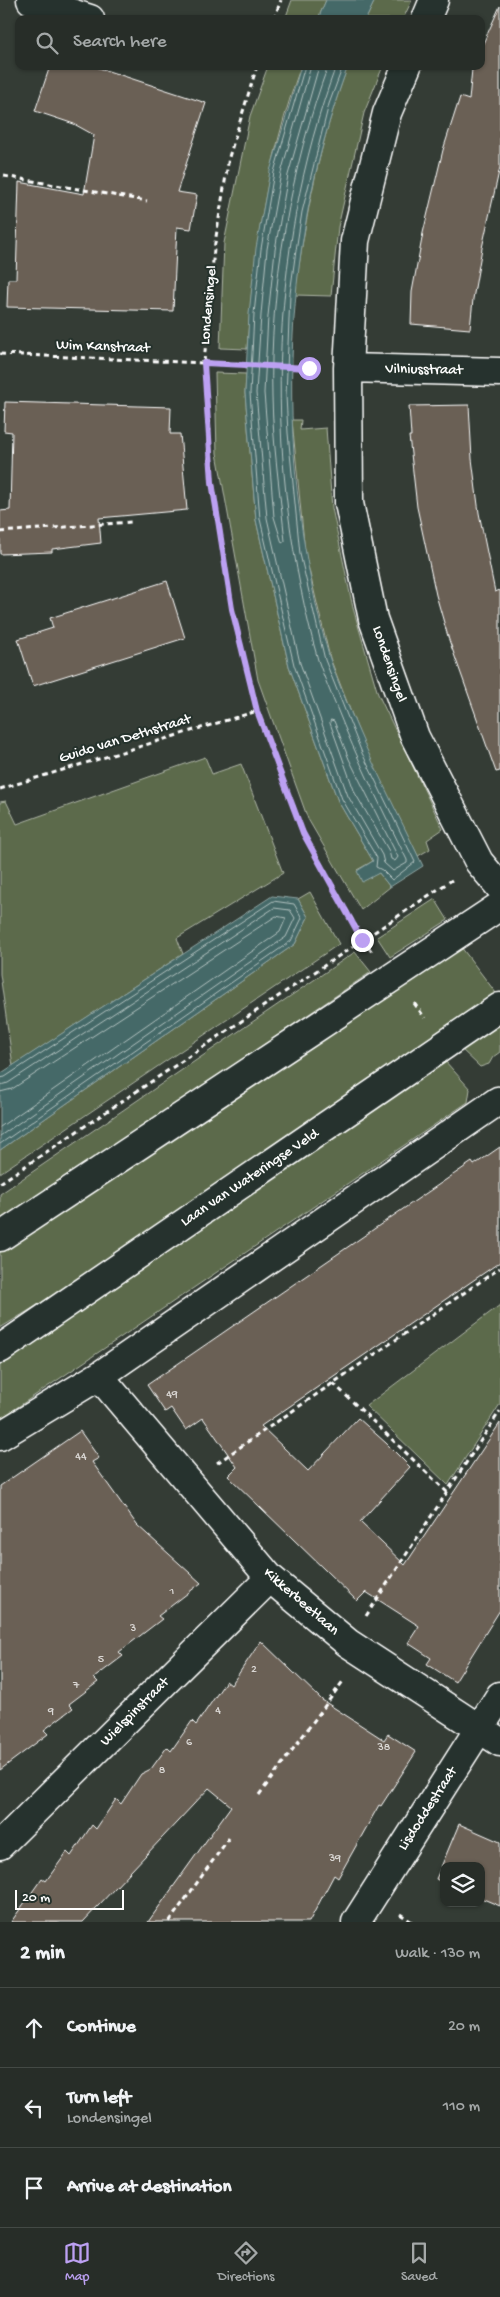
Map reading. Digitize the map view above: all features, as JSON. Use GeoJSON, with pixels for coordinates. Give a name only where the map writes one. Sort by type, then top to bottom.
{"type":"FeatureCollection","features":[{"type":"Feature","properties":{"kind":"street"},"geometry":{"type":"LineString","coordinates":[[31,0],[78,15]]}},
{"type":"Feature","properties":{"kind":"street"},"geometry":{"type":"LineString","coordinates":[[428,15],[434,0]]}},
{"type":"Feature","properties":{"kind":"street","name":"Londensingel"},"geometry":{"type":"LineString","coordinates":[[404,70],[387,113],[355,241],[348,368],[349,503],[373,619],[414,737],[479,862],[500,887]]}},
{"type":"Feature","properties":{"kind":"street","name":"Vilniusstraat"},"geometry":{"type":"LineString","coordinates":[[348,368],[500,372]]}},
{"type":"Feature","properties":{"kind":"street"},"geometry":{"type":"LineString","coordinates":[[0,1237],[500,906]]}},
{"type":"Feature","properties":{"kind":"street","name":"Laan van Wateringse Veld"},"geometry":{"type":"LineString","coordinates":[[0,1349],[500,1007]]}},
{"type":"Feature","properties":{"kind":"street"},"geometry":{"type":"LineString","coordinates":[[0,1436],[99,1376],[499,1101]]}},
{"type":"Feature","properties":{"kind":"street","name":"Kikkerbeetlaan"},"geometry":{"type":"LineString","coordinates":[[99,1376],[270,1578],[356,1648],[489,1736]]}},
{"type":"Feature","properties":{"kind":"street","name":"Wielspinstraat"},"geometry":{"type":"LineString","coordinates":[[0,1846],[270,1578]]}},
{"type":"Feature","properties":{"kind":"street","name":"Lisdoddestraat"},"geometry":{"type":"LineString","coordinates":[[356,1922],[489,1736],[500,1696]]}},
{"type":"Feature","properties":{"kind":"path"},"geometry":{"type":"LineString","coordinates":[[275,15],[281,0]]}},
{"type":"Feature","properties":{"kind":"path","name":"Londensingel"},"geometry":{"type":"LineString","coordinates":[[255,70],[229,157],[214,249],[204,363],[212,482],[232,609],[257,711],[303,833],[362,940]]}},
{"type":"Feature","properties":{"kind":"path"},"geometry":{"type":"LineString","coordinates":[[4,176],[147,201]]}},
{"type":"Feature","properties":{"kind":"path","name":"Wim Kanstraat"},"geometry":{"type":"LineString","coordinates":[[0,354],[309,368]]}},
{"type":"Feature","properties":{"kind":"path"},"geometry":{"type":"LineString","coordinates":[[0,532],[131,522]]}},
{"type":"Feature","properties":{"kind":"path","name":"Guido van Dethstraat"},"geometry":{"type":"LineString","coordinates":[[0,789],[257,711]]}},
{"type":"Feature","properties":{"kind":"path"},"geometry":{"type":"LineString","coordinates":[[0,1183],[479,862]]}},
{"type":"Feature","properties":{"kind":"path"},"geometry":{"type":"LineString","coordinates":[[189,1483],[500,1268]]}},
{"type":"Feature","properties":{"kind":"path"},"geometry":{"type":"LineString","coordinates":[[333,1383],[448,1492]]}},
{"type":"Feature","properties":{"kind":"path"},"geometry":{"type":"LineString","coordinates":[[259,1795],[356,1648],[448,1492],[500,1412]]}},
{"type":"Feature","properties":{"kind":"path"},"geometry":{"type":"LineString","coordinates":[[169,1922],[229,1838]]}},
{"type":"Feature","properties":{"kind":"green space"},"geometry":{"type":"Polygon","coordinates":[[[292,0],[326,0],[320,15],[286,15],[292,0]]]}},
{"type":"Feature","properties":{"kind":"green space"},"geometry":{"type":"Polygon","coordinates":[[[375,0],[412,0],[405,15],[368,15],[375,0]]]}},
{"type":"Feature","properties":{"kind":"green space"},"geometry":{"type":"Polygon","coordinates":[[[267,70],[300,70],[279,135],[264,205],[253,277],[247,349],[220,348],[224,243],[250,116],[267,70]]]}},
{"type":"Feature","properties":{"kind":"green space"},"geometry":{"type":"Polygon","coordinates":[[[347,70],[381,70],[364,113],[338,227],[331,296],[295,295],[315,179],[338,94],[347,70]]]}},
{"type":"Feature","properties":{"kind":"green space"},"geometry":{"type":"Polygon","coordinates":[[[215,373],[246,374],[245,393],[256,520],[289,666],[338,801],[373,861],[357,870],[379,873],[390,887],[361,910],[308,819],[258,680],[217,453],[215,373]]]}},
{"type":"Feature","properties":{"kind":"green space"},"geometry":{"type":"Polygon","coordinates":[[[292,420],[301,420],[300,430],[326,428],[332,508],[353,608],[378,694],[443,829],[427,840],[430,849],[418,856],[366,751],[330,658],[305,553],[292,420]]]}},
{"type":"Feature","properties":{"kind":"green space"},"geometry":{"type":"Polygon","coordinates":[[[205,757],[212,774],[241,764],[283,873],[177,938],[183,954],[13,1066],[0,974],[0,802],[6,801],[17,824],[205,757]]]}},
{"type":"Feature","properties":{"kind":"green space"},"geometry":{"type":"Polygon","coordinates":[[[310,892],[339,944],[0,1173],[0,1150],[295,944],[308,917],[298,899],[310,892]]]}},
{"type":"Feature","properties":{"kind":"green space"},"geometry":{"type":"Polygon","coordinates":[[[435,899],[448,920],[390,957],[377,937],[435,899]]]}},
{"type":"Feature","properties":{"kind":"green space"},"geometry":{"type":"Polygon","coordinates":[[[461,947],[499,997],[64,1289],[0,1328],[0,1252],[461,947]]]}},
{"type":"Feature","properties":{"kind":"green space"},"geometry":{"type":"Polygon","coordinates":[[[355,952],[371,972],[0,1223],[0,1194],[355,952]]]}},
{"type":"Feature","properties":{"kind":"green space"},"geometry":{"type":"Polygon","coordinates":[[[500,1023],[500,1052],[493,1057],[489,1064],[480,1067],[460,1048],[500,1023]]]}},
{"type":"Feature","properties":{"kind":"green space"},"geometry":{"type":"Polygon","coordinates":[[[445,1061],[470,1089],[468,1102],[0,1419],[0,1357],[445,1061]]]}},
{"type":"Feature","properties":{"kind":"green space"},"geometry":{"type":"Polygon","coordinates":[[[500,1305],[500,1404],[448,1485],[366,1406],[500,1305]]]}},
{"type":"Feature","properties":{"kind":"water"},"geometry":{"type":"Polygon","coordinates":[[[326,0],[375,0],[368,15],[320,15],[326,0]]]}},
{"type":"Feature","properties":{"kind":"water"},"geometry":{"type":"Polygon","coordinates":[[[300,70],[347,70],[325,137],[308,210],[297,285],[292,359],[293,435],[299,509],[311,583],[329,656],[364,744],[423,866],[390,887],[379,873],[362,882],[357,871],[373,861],[338,801],[289,666],[256,520],[245,393],[249,314],[256,248],[270,171],[300,70]]]}},
{"type":"Feature","properties":{"kind":"water"},"geometry":{"type":"Polygon","coordinates":[[[272,896],[298,899],[308,917],[295,944],[0,1150],[0,1074],[272,896]]]}},
{"type":"Feature","properties":{"kind":"building"},"geometry":{"type":"Polygon","coordinates":[[[500,6],[500,167],[482,248],[470,329],[411,324],[412,292],[423,233],[443,150],[460,97],[469,100],[472,70],[485,70],[485,39],[500,6]]]}},
{"type":"Feature","properties":{"kind":"building"},"geometry":{"type":"Polygon","coordinates":[[[49,70],[105,70],[206,103],[177,192],[197,195],[191,229],[177,227],[173,311],[7,307],[8,279],[16,279],[19,182],[84,194],[94,135],[74,124],[35,111],[49,70]]]}},
{"type":"Feature","properties":{"kind":"building"},"geometry":{"type":"Polygon","coordinates":[[[5,402],[171,407],[170,434],[180,434],[187,510],[99,518],[101,543],[52,549],[52,552],[0,554],[0,511],[10,510],[12,432],[4,431],[5,402]]]}},
{"type":"Feature","properties":{"kind":"building"},"geometry":{"type":"Polygon","coordinates":[[[469,405],[472,459],[479,513],[495,592],[500,590],[500,771],[496,772],[449,640],[436,595],[417,507],[409,436],[411,436],[409,406],[469,405]]]}},
{"type":"Feature","properties":{"kind":"building"},"geometry":{"type":"Polygon","coordinates":[[[167,581],[185,638],[33,686],[18,639],[53,628],[50,618],[167,581]]]}},
{"type":"Feature","properties":{"kind":"building"},"geometry":{"type":"Polygon","coordinates":[[[500,1147],[500,1262],[261,1426],[308,1471],[358,1418],[386,1443],[410,1467],[360,1522],[405,1565],[500,1423],[500,1610],[455,1682],[427,1664],[431,1658],[408,1643],[419,1626],[366,1592],[357,1601],[228,1476],[237,1467],[203,1418],[186,1430],[171,1408],[165,1412],[147,1385],[472,1162],[474,1165],[500,1147]]]}},
{"type":"Feature","properties":{"kind":"building"},"geometry":{"type":"Polygon","coordinates":[[[80,1431],[99,1458],[92,1462],[137,1525],[201,1583],[158,1616],[162,1619],[119,1652],[123,1656],[94,1678],[98,1682],[69,1704],[73,1708],[44,1730],[48,1734],[0,1770],[0,1486],[80,1431]]]}},
{"type":"Feature","properties":{"kind":"building"},"geometry":{"type":"Polygon","coordinates":[[[261,1641],[322,1700],[384,1740],[388,1734],[416,1752],[381,1806],[379,1805],[338,1878],[334,1875],[309,1922],[148,1922],[231,1806],[209,1788],[83,1922],[11,1922],[42,1878],[46,1881],[67,1852],[71,1856],[92,1825],[96,1829],[116,1799],[121,1804],[141,1774],[151,1769],[167,1747],[171,1751],[192,1721],[196,1725],[226,1681],[231,1685],[261,1641]]]}},
{"type":"Feature","properties":{"kind":"building"},"geometry":{"type":"Polygon","coordinates":[[[459,1824],[500,1842],[500,1906],[485,1900],[485,1862],[443,1862],[459,1824]]]}},
{"type":"Feature","properties":{"kind":"building"},"geometry":{"type":"Polygon","coordinates":[[[440,1869],[440,1881],[436,1879],[440,1869]]]}},
{"type":"Feature","properties":{"kind":"route"},"geometry":{"type":"LineString","coordinates":[[309,368],[204,363],[212,482],[232,609],[257,711],[303,833],[362,940]]}}]}
